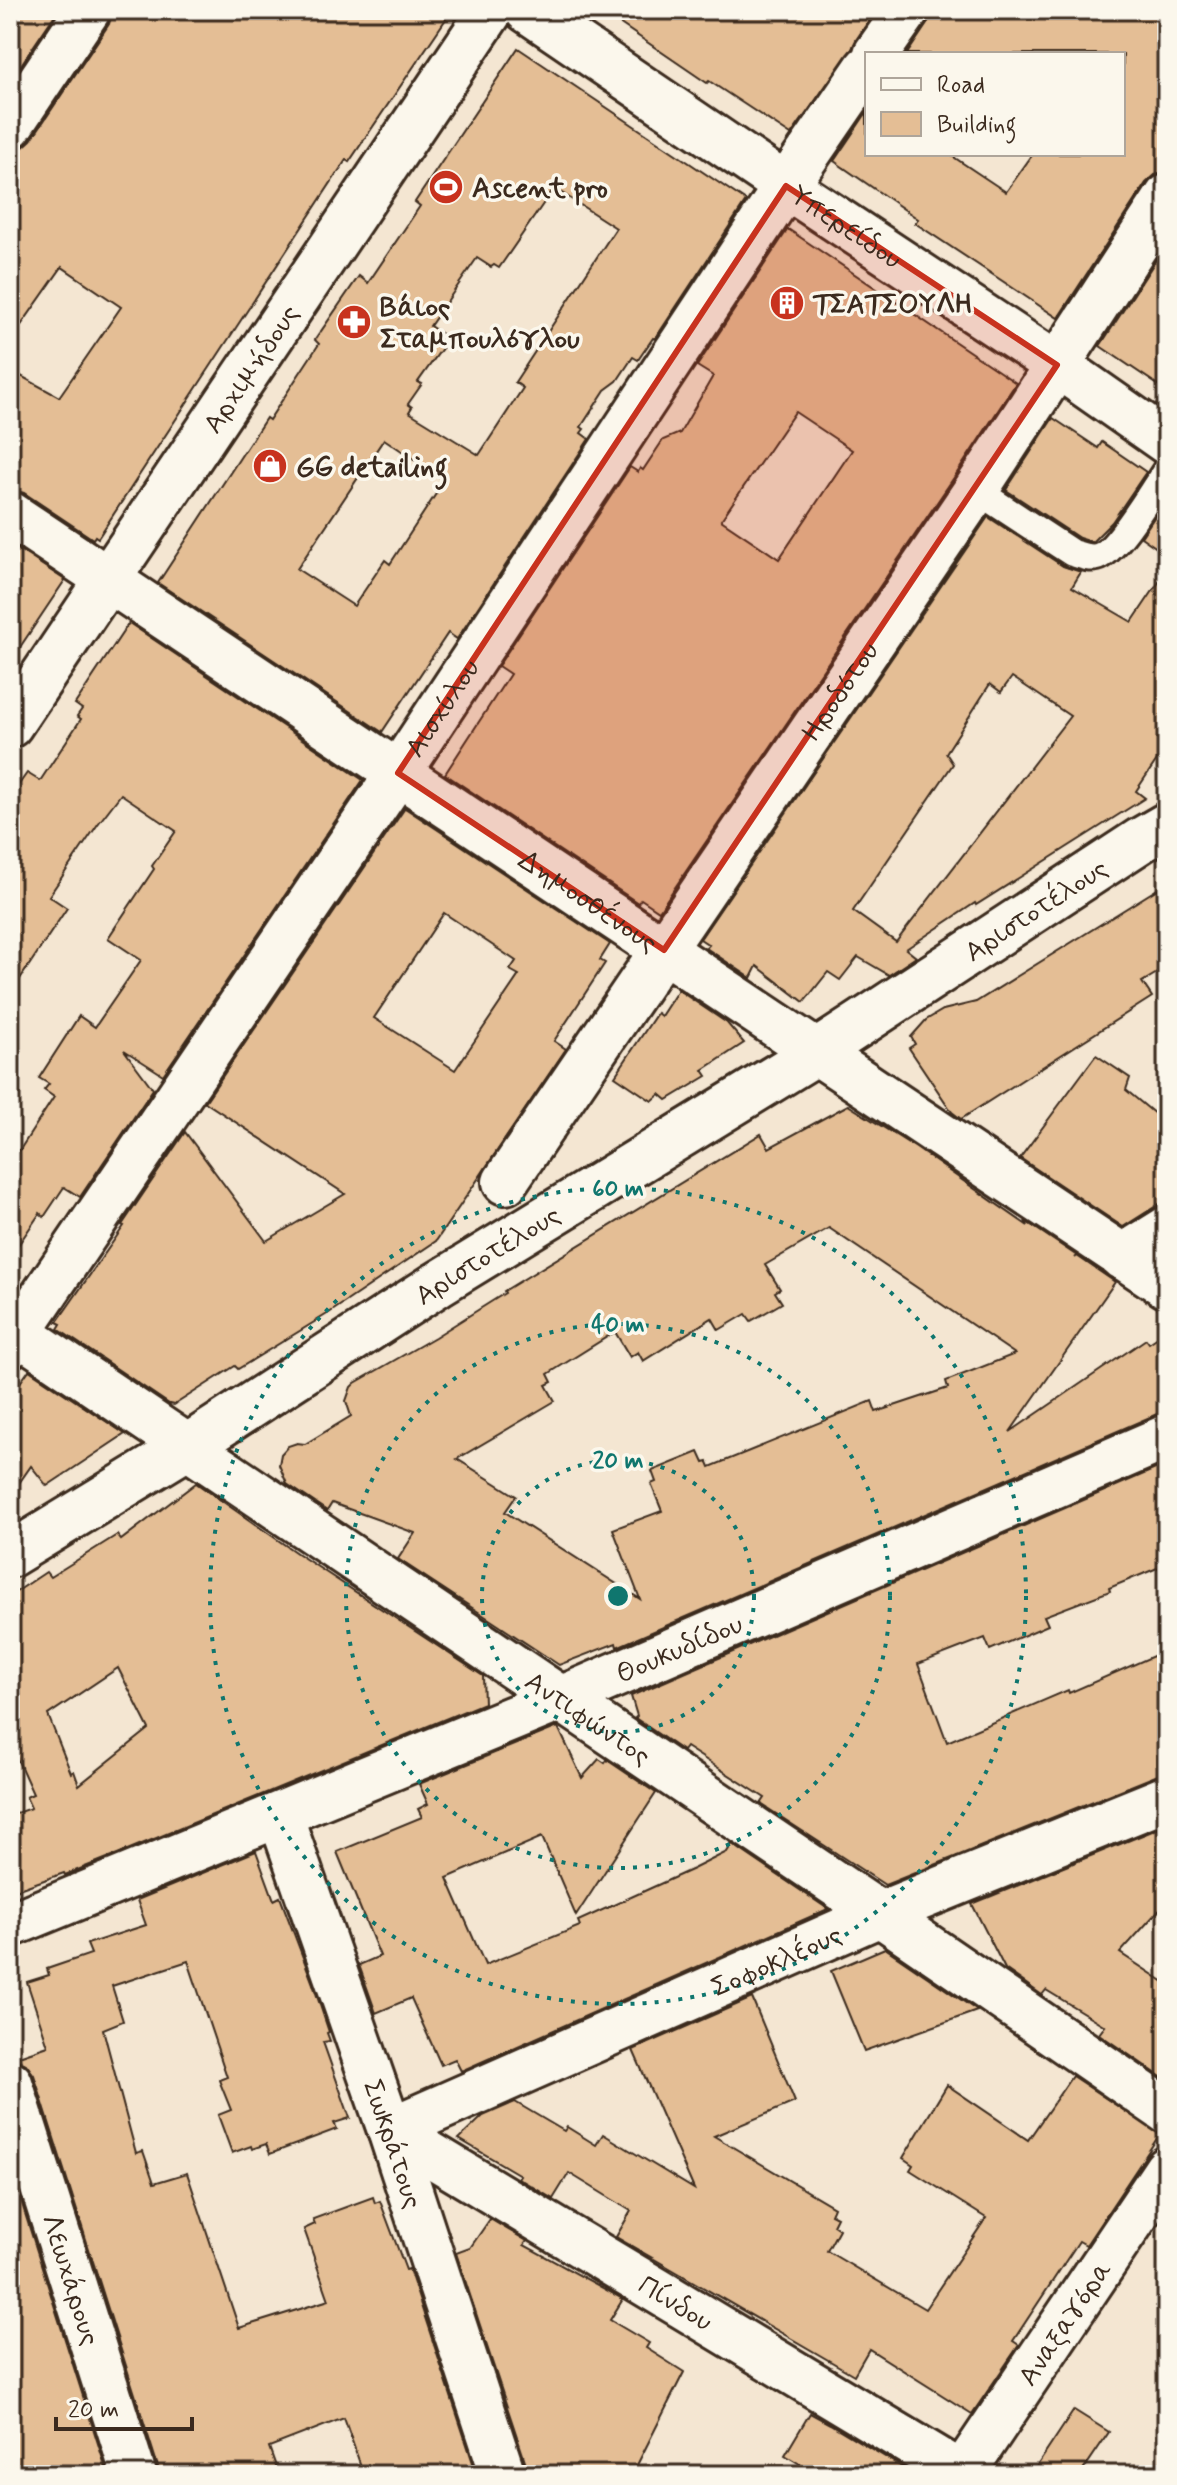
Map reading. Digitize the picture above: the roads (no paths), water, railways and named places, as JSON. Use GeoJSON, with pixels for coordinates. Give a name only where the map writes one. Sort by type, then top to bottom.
{"type":"FeatureCollection","features":[{"type":"Feature","properties":{"kind":"street"},"geometry":{"type":"LineString","coordinates":[[10,126],[88,10]]}},
{"type":"Feature","properties":{"kind":"street","name":"Αρχιμήδους"},"geometry":{"type":"LineString","coordinates":[[10,725],[491,10]]}},
{"type":"Feature","properties":{"kind":"street","name":"Υπερείδου"},"geometry":{"type":"LineString","coordinates":[[527,10],[1167,442]]}},
{"type":"Feature","properties":{"kind":"street"},"geometry":{"type":"LineString","coordinates":[[877,52],[907,10]]}},
{"type":"Feature","properties":{"kind":"street","name":"Αισχύλου"},"geometry":{"type":"LineString","coordinates":[[13,1335],[398,773],[865,71]]}},
{"type":"Feature","properties":{"kind":"street","name":"Ηροδότου"},"geometry":{"type":"LineString","coordinates":[[505,1182],[976,490],[1167,197]]}},
{"type":"Feature","properties":{"kind":"street","name":"Δημοσθένους"},"geometry":{"type":"LineString","coordinates":[[10,514],[1167,1286]]}},
{"type":"Feature","properties":{"kind":"street"},"geometry":{"type":"LineString","coordinates":[[1154,832],[1167,801]]}},
{"type":"Feature","properties":{"kind":"street","name":"Αριστοτέλους"},"geometry":{"type":"LineString","coordinates":[[10,1555],[187,1447],[438,1284],[817,1052],[1154,832]]}},
{"type":"Feature","properties":{"kind":"street"},"geometry":{"type":"LineString","coordinates":[[1122,1257],[1167,1229]]}},
{"type":"Feature","properties":{"kind":"street","name":"Αντιφώντος"},"geometry":{"type":"LineString","coordinates":[[13,1335],[187,1447],[1167,2111]]}},
{"type":"Feature","properties":{"kind":"street","name":"Θουκυδίδου"},"geometry":{"type":"LineString","coordinates":[[10,1925],[560,1699],[1167,1437]]}},
{"type":"Feature","properties":{"kind":"street","name":"Σοφοκλέους"},"geometry":{"type":"LineString","coordinates":[[390,2130],[880,1914],[1167,1798]]}},
{"type":"Feature","properties":{"kind":"street","name":"Σωκράτους"},"geometry":{"type":"LineString","coordinates":[[280,1815],[390,2130],[503,2475]]}},
{"type":"Feature","properties":{"kind":"street","name":"Λεωχάρους"},"geometry":{"type":"LineString","coordinates":[[10,2083],[134,2475]]}},
{"type":"Feature","properties":{"kind":"street","name":"Πίνδου"},"geometry":{"type":"LineString","coordinates":[[390,2130],[962,2474]]}},
{"type":"Feature","properties":{"kind":"street","name":"Αναξαγόρα"},"geometry":{"type":"LineString","coordinates":[[962,2474],[1167,2169]]}},
{"type":"Feature","properties":{"kind":"lane"},"geometry":{"type":"LineString","coordinates":[[976,490],[1072,553],[1087,558],[1100,557],[1116,542],[1167,469]]}},
{"type":"Feature","properties":{"kind":"place","name":"Ascent pro"},"geometry":{"type":"Point","coordinates":[446,187]}},
{"type":"Feature","properties":{"kind":"place","name":"ΤΣΑΤΣΟΥΛΗ"},"geometry":{"type":"Point","coordinates":[787,303]}},
{"type":"Feature","properties":{"kind":"place","name":"Βάιος Σταμπουλόγλου"},"geometry":{"type":"Point","coordinates":[354,322]}},
{"type":"Feature","properties":{"kind":"place","name":"GG detailing"},"geometry":{"type":"Point","coordinates":[270,466]}}]}
